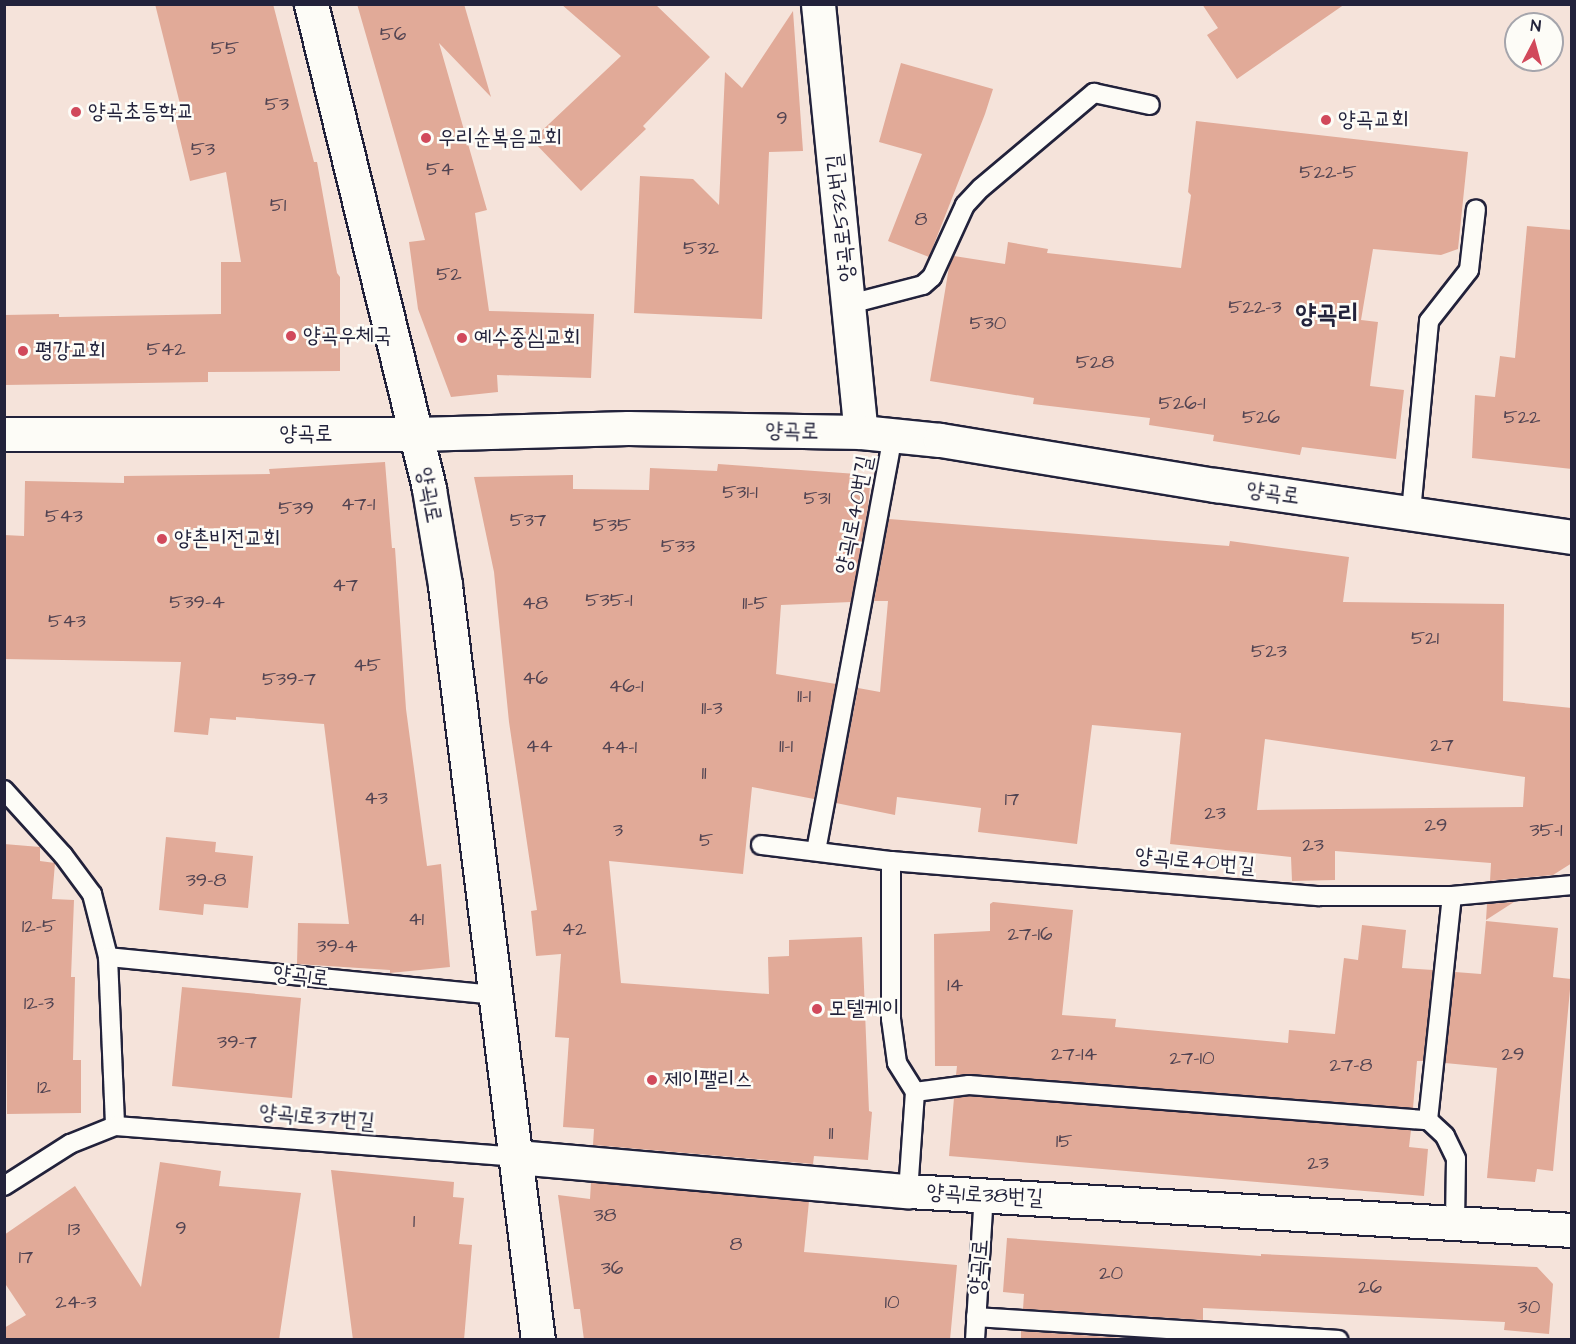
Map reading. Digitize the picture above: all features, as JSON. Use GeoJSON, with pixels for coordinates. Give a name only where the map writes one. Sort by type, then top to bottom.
{"type":"FeatureCollection","features":[{"type":"Feature","properties":{"kind":"street","name":"양곡1로"},"geometry":{"type":"LineString","coordinates":[[310,4],[429,489],[445,585],[538,1340]]}},
{"type":"Feature","properties":{"kind":"street","name":"양곡로532번길"},"geometry":{"type":"LineString","coordinates":[[818,4],[850,304],[861,432]]}},
{"type":"Feature","properties":{"kind":"street","name":"양곡로"},"geometry":{"type":"LineString","coordinates":[[4,434],[416,434],[628,428],[861,432],[940,440],[1216,485],[1572,537]]}},
{"type":"Feature","properties":{"kind":"street","name":"양곡1로38번길"},"geometry":{"type":"LineString","coordinates":[[516,1157],[908,1191],[1572,1230]]}},
{"type":"Feature","properties":{"kind":"lane"},"geometry":{"type":"LineString","coordinates":[[850,304],[923,285],[932,277],[965,205],[981,188],[1094,93],[1150,105]]}},
{"type":"Feature","properties":{"kind":"lane"},"geometry":{"type":"LineString","coordinates":[[1411,512],[1429,321],[1469,270],[1476,209]]}},
{"type":"Feature","properties":{"kind":"lane","name":"양곡1로40번길"},"geometry":{"type":"LineString","coordinates":[[816,851],[893,436]]}},
{"type":"Feature","properties":{"kind":"lane"},"geometry":{"type":"LineString","coordinates":[[4,790],[63,855],[93,894],[108,957],[115,1126]]}},
{"type":"Feature","properties":{"kind":"lane","name":"양곡1로40번길"},"geometry":{"type":"LineString","coordinates":[[761,845],[891,861],[1320,896],[1452,896],[1572,885]]}},
{"type":"Feature","properties":{"kind":"lane"},"geometry":{"type":"LineString","coordinates":[[891,861],[891,1019],[897,1063],[915,1092],[908,1191]]}},
{"type":"Feature","properties":{"kind":"lane"},"geometry":{"type":"LineString","coordinates":[[1428,1120],[1452,896]]}},
{"type":"Feature","properties":{"kind":"lane","name":"양곡1로"},"geometry":{"type":"LineString","coordinates":[[108,957],[495,994]]}},
{"type":"Feature","properties":{"kind":"lane"},"geometry":{"type":"LineString","coordinates":[[915,1092],[969,1085],[1428,1120],[1445,1136],[1456,1159],[1455,1223]]}},
{"type":"Feature","properties":{"kind":"lane","name":"양곡1로37번길"},"geometry":{"type":"LineString","coordinates":[[4,1186],[70,1144],[115,1126],[516,1157]]}},
{"type":"Feature","properties":{"kind":"lane","name":"양곡1로"},"geometry":{"type":"LineString","coordinates":[[975,1340],[984,1194]]}},
{"type":"Feature","properties":{"kind":"lane"},"geometry":{"type":"LineString","coordinates":[[976,1317],[1338,1340]]}},
{"type":"Feature","properties":{"kind":"building"},"geometry":{"type":"Polygon","coordinates":[[[155,4],[273,4],[314,162],[317,162],[337,273],[340,277],[340,371],[208,372],[208,382],[4,385],[4,315],[59,314],[59,317],[221,314],[221,262],[241,262],[226,172],[190,181],[173,110],[181,108],[155,4]]]}},
{"type":"Feature","properties":{"kind":"building"},"geometry":{"type":"Polygon","coordinates":[[[357,4],[464,4],[491,97],[439,43],[487,210],[475,213],[489,311],[594,314],[591,378],[497,375],[498,392],[451,397],[418,309],[409,242],[425,240],[357,4]]]}},
{"type":"Feature","properties":{"kind":"building"},"geometry":{"type":"Polygon","coordinates":[[[561,4],[655,4],[710,57],[643,126],[646,129],[581,191],[532,140],[621,56],[561,4]]]}},
{"type":"Feature","properties":{"kind":"building"},"geometry":{"type":"Polygon","coordinates":[[[1202,4],[1345,4],[1237,79],[1207,35],[1218,28],[1202,4]]]}},
{"type":"Feature","properties":{"kind":"building"},"geometry":{"type":"Polygon","coordinates":[[[793,11],[803,151],[769,152],[762,319],[634,313],[640,176],[693,179],[719,205],[725,72],[742,88],[793,11]]]}},
{"type":"Feature","properties":{"kind":"building"},"geometry":{"type":"Polygon","coordinates":[[[901,63],[993,89],[929,257],[888,241],[922,154],[879,142],[901,63]]]}},
{"type":"Feature","properties":{"kind":"building"},"geometry":{"type":"Polygon","coordinates":[[[1196,121],[1468,152],[1458,249],[1441,255],[1373,249],[1361,320],[1378,322],[1370,386],[1404,390],[1396,459],[1302,447],[1300,455],[1213,441],[1214,435],[1149,425],[1150,418],[1033,404],[1034,398],[930,381],[949,267],[954,256],[1005,264],[1008,242],[1048,249],[1047,253],[1181,268],[1191,195],[1188,192],[1196,121]]]}},
{"type":"Feature","properties":{"kind":"building"},"geometry":{"type":"Polygon","coordinates":[[[1527,226],[1572,230],[1572,469],[1472,458],[1475,395],[1495,397],[1500,356],[1515,358],[1527,226]]]}},
{"type":"Feature","properties":{"kind":"building"},"geometry":{"type":"Polygon","coordinates":[[[385,462],[392,548],[395,548],[406,709],[427,866],[441,864],[450,967],[390,973],[390,970],[297,964],[298,923],[349,924],[324,724],[236,717],[236,720],[210,718],[208,735],[174,732],[181,662],[4,659],[4,535],[24,536],[25,481],[124,483],[124,476],[270,474],[269,469],[385,462]]]}},
{"type":"Feature","properties":{"kind":"building"},"geometry":{"type":"Polygon","coordinates":[[[718,464],[871,475],[868,507],[851,602],[781,605],[776,674],[836,684],[814,799],[752,787],[743,874],[609,861],[621,983],[769,994],[768,957],[789,956],[789,940],[862,937],[869,1111],[872,1112],[868,1160],[814,1156],[813,1164],[593,1145],[594,1129],[563,1127],[569,1038],[555,1037],[561,954],[536,956],[531,911],[537,910],[509,722],[494,572],[474,477],[573,475],[573,489],[649,490],[650,468],[717,471],[718,464]]]}},
{"type":"Feature","properties":{"kind":"building"},"geometry":{"type":"Polygon","coordinates":[[[889,519],[1229,546],[1230,541],[1349,557],[1343,602],[1504,604],[1503,701],[1572,708],[1572,863],[1553,875],[1490,881],[1491,863],[1335,851],[1335,880],[1292,881],[1291,857],[1170,844],[1181,733],[1092,725],[1077,844],[978,832],[981,808],[897,797],[895,815],[836,803],[858,688],[880,692],[888,601],[874,601],[889,519]],[[1265,739],[1257,810],[1523,807],[1525,777],[1265,739]]]}},
{"type":"Feature","properties":{"kind":"building"},"geometry":{"type":"Polygon","coordinates":[[[166,837],[216,842],[215,852],[253,856],[248,908],[204,904],[203,915],[159,910],[166,837]]]}},
{"type":"Feature","properties":{"kind":"building"},"geometry":{"type":"Polygon","coordinates":[[[4,844],[40,847],[40,861],[55,863],[52,899],[74,900],[71,977],[75,977],[73,1060],[81,1060],[81,1113],[7,1114],[4,844]]]}},
{"type":"Feature","properties":{"kind":"building"},"geometry":{"type":"Polygon","coordinates":[[[993,902],[1073,910],[1062,1015],[1116,1019],[1115,1027],[1288,1043],[1289,1030],[1335,1034],[1344,958],[1358,960],[1362,925],[1406,930],[1402,968],[1433,970],[1423,1061],[1417,1061],[1413,1108],[970,1074],[956,1075],[957,1066],[935,1066],[934,934],[990,931],[990,904],[993,902]]]}},
{"type":"Feature","properties":{"kind":"building"},"geometry":{"type":"Polygon","coordinates":[[[1514,902],[1486,920],[1487,904],[1514,902]]]}},
{"type":"Feature","properties":{"kind":"building"},"geometry":{"type":"Polygon","coordinates":[[[1486,921],[1558,928],[1553,977],[1571,979],[1553,1171],[1537,1169],[1535,1182],[1487,1178],[1497,1068],[1445,1063],[1455,972],[1481,974],[1486,921]]]}},
{"type":"Feature","properties":{"kind":"building"},"geometry":{"type":"Polygon","coordinates":[[[182,987],[301,998],[292,1098],[172,1086],[182,987]]]}},
{"type":"Feature","properties":{"kind":"building"},"geometry":{"type":"Polygon","coordinates":[[[969,1096],[1411,1130],[1409,1147],[1428,1149],[1424,1196],[949,1156],[954,1098],[969,1096]]]}},
{"type":"Feature","properties":{"kind":"building"},"geometry":{"type":"Polygon","coordinates":[[[160,1162],[221,1171],[219,1186],[301,1193],[279,1340],[4,1340],[4,1328],[26,1315],[4,1282],[4,1235],[75,1186],[141,1287],[160,1162]]]}},
{"type":"Feature","properties":{"kind":"building"},"geometry":{"type":"Polygon","coordinates":[[[331,1170],[454,1182],[453,1197],[464,1198],[459,1244],[472,1245],[464,1340],[353,1340],[331,1170]]]}},
{"type":"Feature","properties":{"kind":"building"},"geometry":{"type":"Polygon","coordinates":[[[591,1182],[809,1201],[804,1252],[957,1265],[950,1340],[584,1340],[580,1309],[574,1309],[558,1195],[590,1199],[591,1182]]]}},
{"type":"Feature","properties":{"kind":"building"},"geometry":{"type":"Polygon","coordinates":[[[1007,1238],[1261,1256],[1261,1254],[1537,1267],[1553,1284],[1549,1334],[1504,1330],[1505,1322],[1203,1308],[1203,1320],[1023,1309],[1024,1294],[1003,1292],[1007,1238]]]}},
{"type":"Feature","properties":{"kind":"building"},"geometry":{"type":"Polygon","coordinates":[[[1021,1331],[1153,1340],[1021,1340],[1021,1331]]]}},
{"type":"Feature","properties":{"kind":"place","name":"양곡초등학교"},"geometry":{"type":"Point","coordinates":[76,112]}},
{"type":"Feature","properties":{"kind":"place","name":"양곡교회"},"geometry":{"type":"Point","coordinates":[1326,120]}},
{"type":"Feature","properties":{"kind":"place","name":"우리순복음교회"},"geometry":{"type":"Point","coordinates":[426,138]}},
{"type":"Feature","properties":{"kind":"place","name":"양곡우체국"},"geometry":{"type":"Point","coordinates":[291,336]}},
{"type":"Feature","properties":{"kind":"place","name":"예수중심교회"},"geometry":{"type":"Point","coordinates":[462,338]}},
{"type":"Feature","properties":{"kind":"place","name":"평강교회"},"geometry":{"type":"Point","coordinates":[23,351]}},
{"type":"Feature","properties":{"kind":"place","name":"양촌비전교회"},"geometry":{"type":"Point","coordinates":[162,539]}},
{"type":"Feature","properties":{"kind":"place","name":"모텔케이"},"geometry":{"type":"Point","coordinates":[817,1009]}},
{"type":"Feature","properties":{"kind":"place","name":"제이팰리스"},"geometry":{"type":"Point","coordinates":[652,1080]}},
{"type":"Feature","properties":{"kind":"district","name":"양곡리"},"geometry":{"type":"Point","coordinates":[1327,315]}}]}
